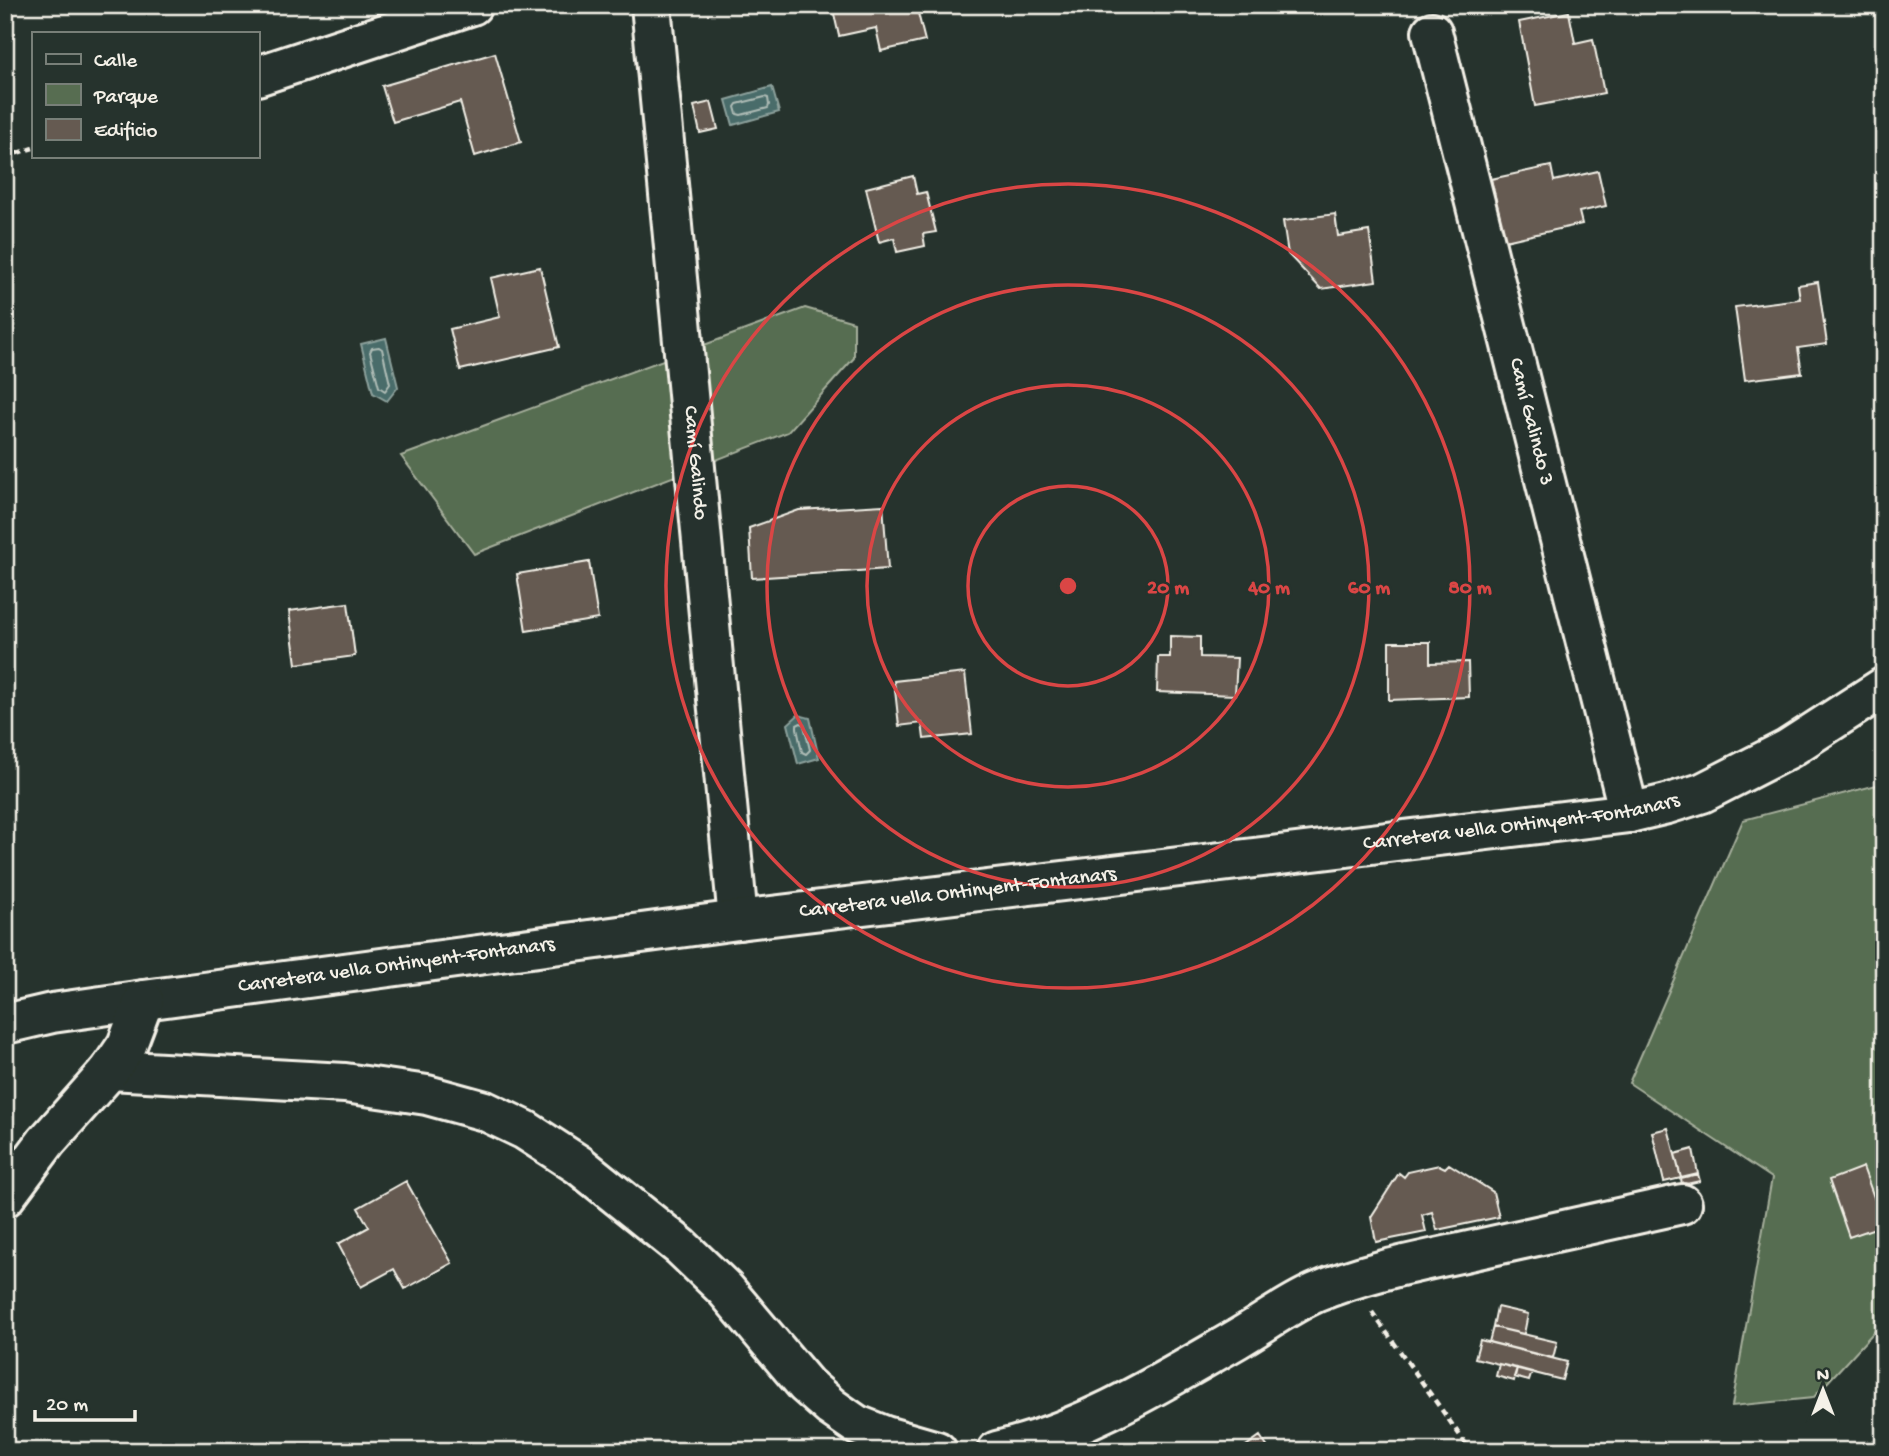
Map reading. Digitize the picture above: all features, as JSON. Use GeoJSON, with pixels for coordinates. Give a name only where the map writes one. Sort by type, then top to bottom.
{"type":"FeatureCollection","features":[{"type":"Feature","properties":{"kind":"street"},"geometry":{"type":"LineString","coordinates":[[259,75],[472,5]]}},
{"type":"Feature","properties":{"kind":"street","name":"Camí Galindo"},"geometry":{"type":"LineString","coordinates":[[651,5],[738,920]]}},
{"type":"Feature","properties":{"kind":"street","name":"Camí Galindo 3"},"geometry":{"type":"LineString","coordinates":[[1432,32],[1629,813]]}},
{"type":"Feature","properties":{"kind":"street","name":"Carretera vella Ontinyent-Fontanars"},"geometry":{"type":"LineString","coordinates":[[5,1024],[52,1013],[738,920],[1629,813],[1702,793],[1788,749],[1884,687]]}},
{"type":"Feature","properties":{"kind":"street"},"geometry":{"type":"LineString","coordinates":[[5,1197],[46,1142],[110,1070],[127,1045],[144,1000]]}},
{"type":"Feature","properties":{"kind":"street"},"geometry":{"type":"LineString","coordinates":[[110,1070],[345,1083],[427,1095],[485,1111],[525,1130],[570,1158],[681,1248],[725,1289],[806,1385],[831,1407],[881,1443],[937,1451]]}},
{"type":"Feature","properties":{"kind":"street"},"geometry":{"type":"LineString","coordinates":[[997,1451],[1023,1445],[1119,1405],[1313,1294],[1349,1280],[1449,1255],[1682,1204]]}},
{"type":"Feature","properties":{"kind":"path"},"geometry":{"type":"LineString","coordinates":[[5,157],[32,148]]}},
{"type":"Feature","properties":{"kind":"path"},"geometry":{"type":"LineString","coordinates":[[1349,1280],[1471,1451]]}},
{"type":"Feature","properties":{"kind":"green space"},"geometry":{"type":"Polygon","coordinates":[[[805,308],[854,322],[854,358],[788,432],[474,554],[401,456],[805,308]]]}},
{"type":"Feature","properties":{"kind":"green space"},"geometry":{"type":"Polygon","coordinates":[[[1884,783],[1884,1321],[1813,1398],[1732,1406],[1772,1178],[1629,1083],[1743,820],[1884,783]]]}},
{"type":"Feature","properties":{"kind":"water"},"geometry":{"type":"Polygon","coordinates":[[[772,87],[779,112],[733,125],[726,100],[772,87]]]}},
{"type":"Feature","properties":{"kind":"water"},"geometry":{"type":"Polygon","coordinates":[[[386,338],[398,387],[387,401],[373,393],[361,344],[386,338]]]}},
{"type":"Feature","properties":{"kind":"water"},"geometry":{"type":"Polygon","coordinates":[[[798,715],[810,718],[819,758],[798,764],[788,724],[798,715]]]}},
{"type":"Feature","properties":{"kind":"building"},"geometry":{"type":"Polygon","coordinates":[[[832,5],[916,5],[925,41],[881,51],[876,28],[839,36],[832,5]]]}},
{"type":"Feature","properties":{"kind":"building"},"geometry":{"type":"Polygon","coordinates":[[[1569,12],[1575,43],[1593,39],[1604,93],[1535,106],[1519,22],[1569,12]]]}},
{"type":"Feature","properties":{"kind":"building"},"geometry":{"type":"Polygon","coordinates":[[[495,53],[521,142],[475,156],[460,102],[393,122],[382,86],[495,53]]]}},
{"type":"Feature","properties":{"kind":"building"},"geometry":{"type":"Polygon","coordinates":[[[711,102],[718,129],[700,133],[694,106],[711,102]]]}},
{"type":"Feature","properties":{"kind":"building"},"geometry":{"type":"Polygon","coordinates":[[[1551,166],[1554,181],[1598,171],[1606,206],[1579,212],[1582,224],[1505,241],[1491,179],[1551,166]]]}},
{"type":"Feature","properties":{"kind":"building"},"geometry":{"type":"Polygon","coordinates":[[[913,176],[917,194],[926,192],[936,232],[923,234],[925,246],[897,252],[894,238],[879,242],[866,188],[913,176]]]}},
{"type":"Feature","properties":{"kind":"building"},"geometry":{"type":"Polygon","coordinates":[[[1335,214],[1338,236],[1369,231],[1376,281],[1321,289],[1288,254],[1283,221],[1335,214]]]}},
{"type":"Feature","properties":{"kind":"building"},"geometry":{"type":"Polygon","coordinates":[[[540,267],[559,347],[460,370],[450,329],[500,317],[491,278],[540,267]]]}},
{"type":"Feature","properties":{"kind":"building"},"geometry":{"type":"Polygon","coordinates":[[[1818,282],[1827,344],[1798,348],[1802,373],[1745,380],[1735,307],[1800,299],[1798,285],[1818,282]]]}},
{"type":"Feature","properties":{"kind":"building"},"geometry":{"type":"Polygon","coordinates":[[[883,505],[888,569],[752,578],[749,528],[799,510],[883,505]]]}},
{"type":"Feature","properties":{"kind":"building"},"geometry":{"type":"Polygon","coordinates":[[[589,562],[598,619],[526,631],[517,574],[589,562]]]}},
{"type":"Feature","properties":{"kind":"building"},"geometry":{"type":"Polygon","coordinates":[[[348,603],[355,656],[296,664],[289,611],[348,603]]]}},
{"type":"Feature","properties":{"kind":"building"},"geometry":{"type":"Polygon","coordinates":[[[1170,636],[1200,637],[1200,657],[1237,658],[1235,695],[1157,692],[1158,657],[1170,657],[1170,636]]]}},
{"type":"Feature","properties":{"kind":"building"},"geometry":{"type":"Polygon","coordinates":[[[1389,642],[1430,642],[1430,663],[1468,662],[1469,697],[1389,700],[1389,642]]]}},
{"type":"Feature","properties":{"kind":"building"},"geometry":{"type":"Polygon","coordinates":[[[965,673],[972,734],[924,739],[922,723],[899,726],[894,681],[965,673]]]}},
{"type":"Feature","properties":{"kind":"building"},"geometry":{"type":"Polygon","coordinates":[[[1668,1128],[1681,1178],[1664,1182],[1652,1132],[1668,1128]]]}},
{"type":"Feature","properties":{"kind":"building"},"geometry":{"type":"Polygon","coordinates":[[[1693,1149],[1698,1174],[1681,1178],[1675,1154],[1693,1149]]]}},
{"type":"Feature","properties":{"kind":"building"},"geometry":{"type":"Polygon","coordinates":[[[1449,1164],[1493,1192],[1499,1217],[1437,1230],[1432,1212],[1422,1215],[1426,1232],[1376,1242],[1371,1217],[1399,1173],[1404,1177],[1408,1172],[1439,1165],[1445,1168],[1449,1164]]]}},
{"type":"Feature","properties":{"kind":"building"},"geometry":{"type":"Polygon","coordinates":[[[1863,1167],[1884,1225],[1849,1237],[1829,1180],[1863,1167]]]}},
{"type":"Feature","properties":{"kind":"building"},"geometry":{"type":"Polygon","coordinates":[[[1698,1174],[1700,1181],[1682,1185],[1681,1178],[1698,1174]]]}},
{"type":"Feature","properties":{"kind":"building"},"geometry":{"type":"Polygon","coordinates":[[[406,1181],[452,1263],[405,1289],[394,1269],[361,1287],[338,1244],[369,1227],[358,1208],[406,1181]]]}},
{"type":"Feature","properties":{"kind":"building"},"geometry":{"type":"Polygon","coordinates":[[[1497,1307],[1528,1314],[1524,1334],[1493,1327],[1497,1307]]]}},
{"type":"Feature","properties":{"kind":"building"},"geometry":{"type":"Polygon","coordinates":[[[1493,1327],[1557,1342],[1553,1358],[1489,1342],[1493,1327]]]}},
{"type":"Feature","properties":{"kind":"building"},"geometry":{"type":"Polygon","coordinates":[[[1480,1340],[1567,1362],[1562,1380],[1475,1358],[1480,1340]]]}},
{"type":"Feature","properties":{"kind":"building"},"geometry":{"type":"Polygon","coordinates":[[[1499,1364],[1517,1368],[1514,1381],[1496,1376],[1499,1364]]]}},
{"type":"Feature","properties":{"kind":"building"},"geometry":{"type":"Polygon","coordinates":[[[1517,1368],[1532,1372],[1529,1381],[1514,1377],[1517,1368]]]}},
{"type":"Feature","properties":{"kind":"building"},"geometry":{"type":"Polygon","coordinates":[[[1260,1436],[1270,1451],[1239,1451],[1260,1436]]]}}]}
